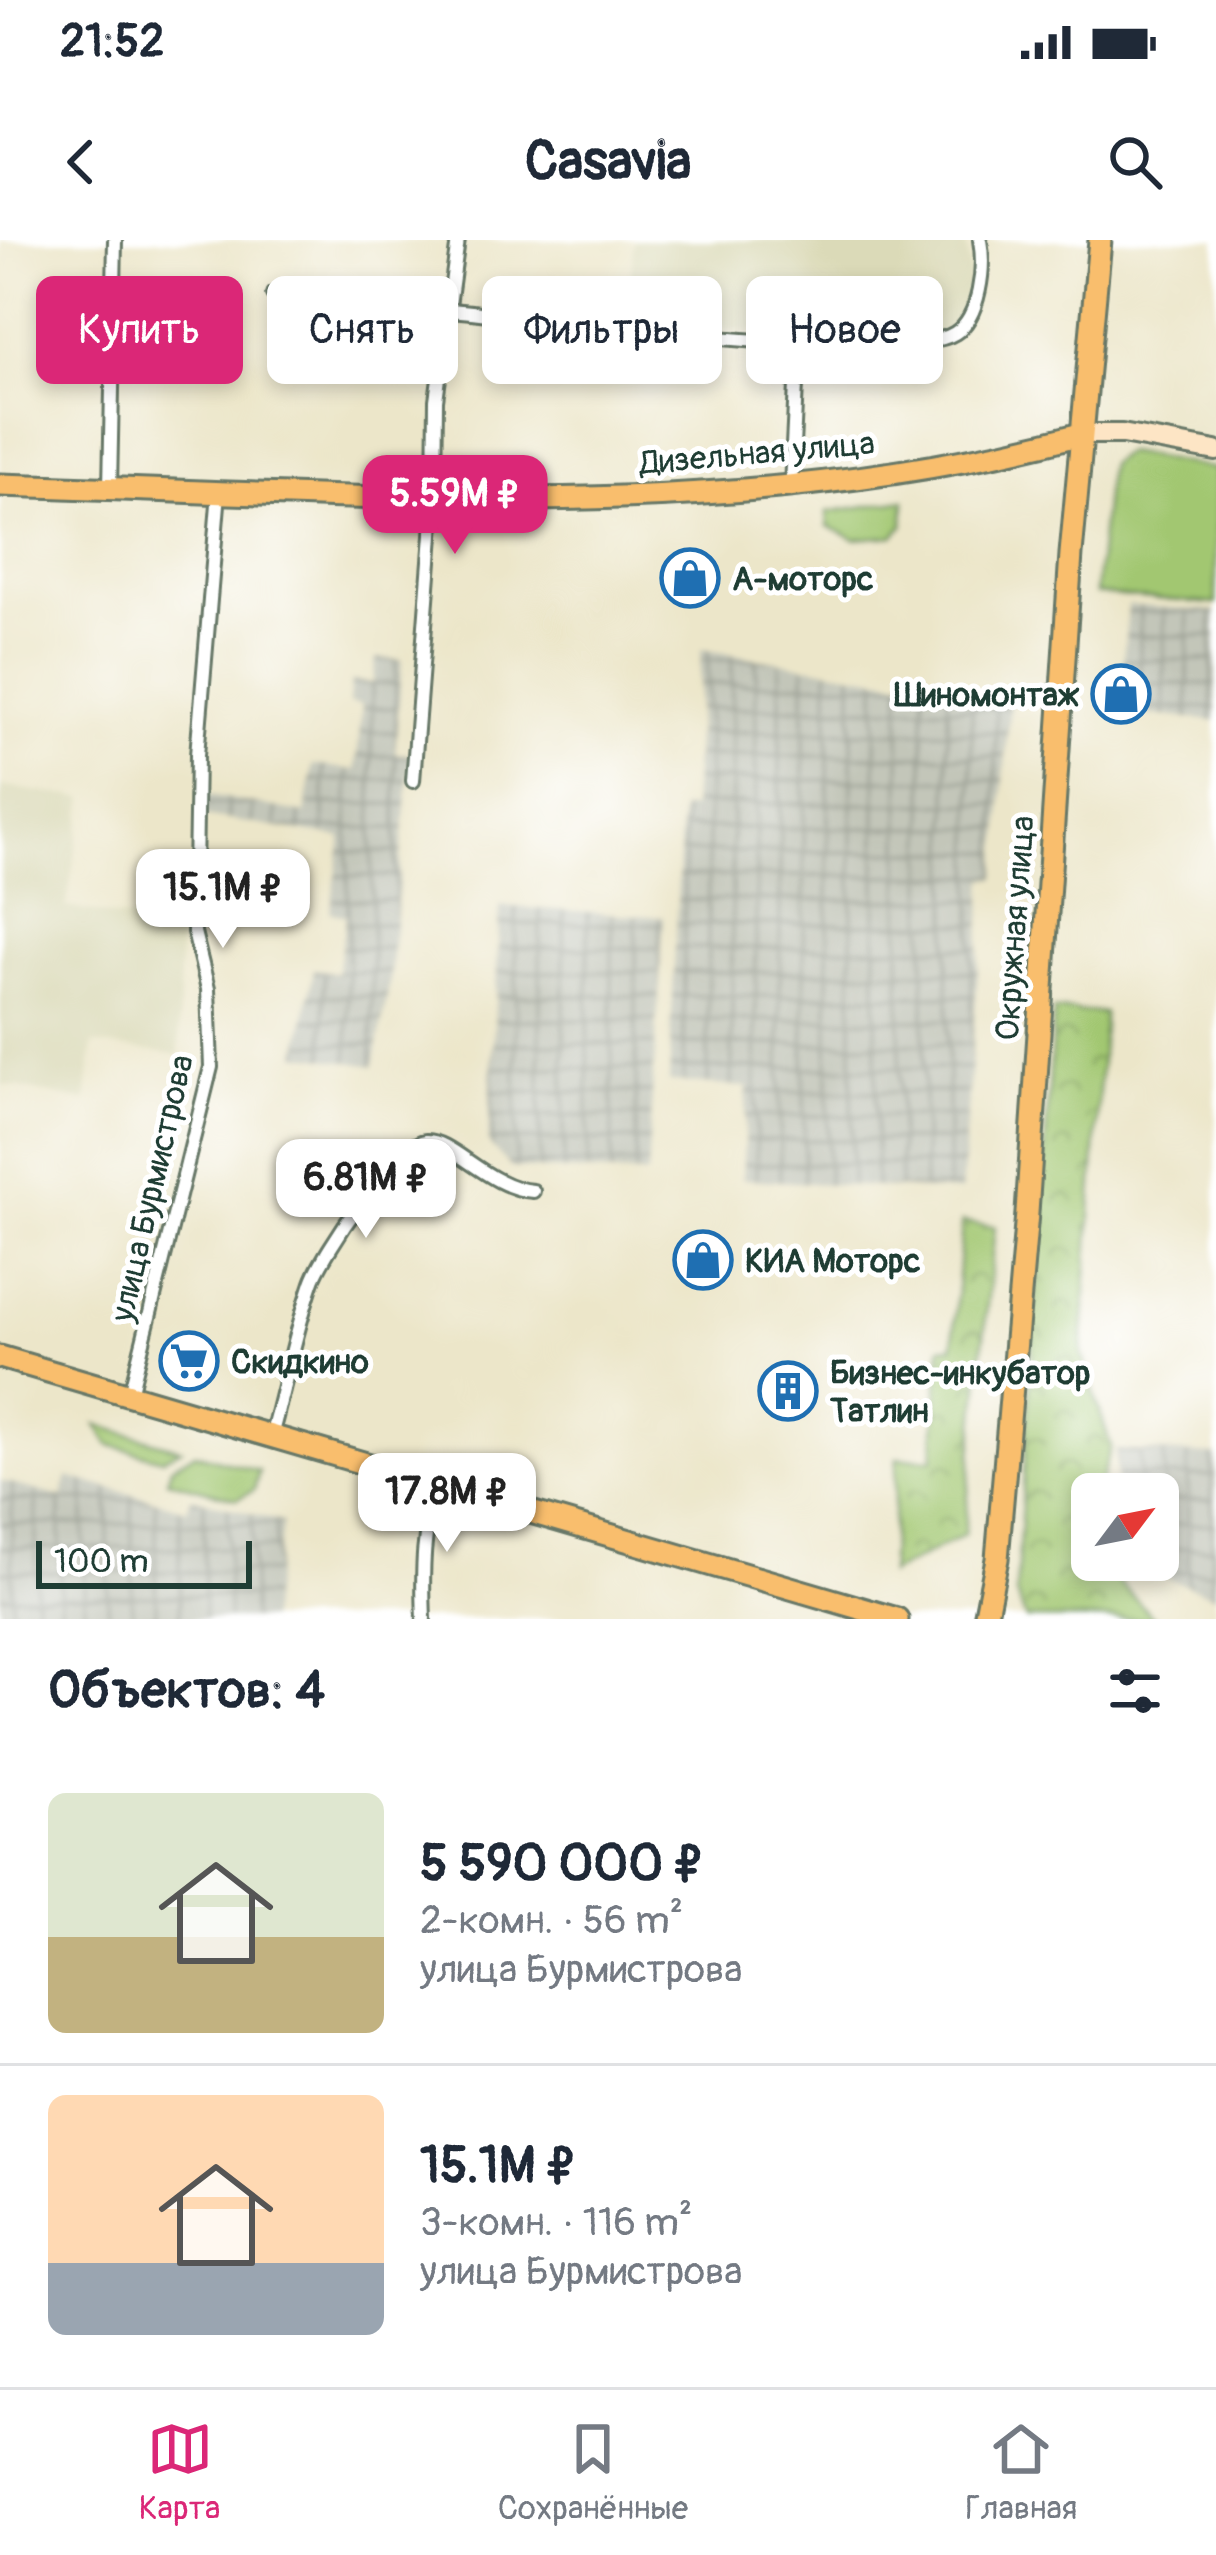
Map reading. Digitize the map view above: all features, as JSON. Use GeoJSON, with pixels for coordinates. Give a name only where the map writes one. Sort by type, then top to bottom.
{"type":"FeatureCollection","features":[{"type":"Feature","properties":{"kind":"main road","name":"Окружная улица"},"geometry":{"type":"LineString","coordinates":[[985,1619],[998,1559],[1027,1214],[1081,434],[1100,240]]}},
{"type":"Feature","properties":{"kind":"main road","name":"Дизельная улица"},"geometry":{"type":"LineString","coordinates":[[0,485],[559,500],[792,488],[934,466],[1081,434]]}},
{"type":"Feature","properties":{"kind":"main road"},"geometry":{"type":"LineString","coordinates":[[1081,434],[1123,434],[1216,451]]}},
{"type":"Feature","properties":{"kind":"main road"},"geometry":{"type":"LineString","coordinates":[[0,1357],[897,1619]]}},
{"type":"Feature","properties":{"kind":"street"},"geometry":{"type":"LineString","coordinates":[[110,488],[115,240]]}},
{"type":"Feature","properties":{"kind":"street"},"geometry":{"type":"LineString","coordinates":[[453,276],[455,240]]}},
{"type":"Feature","properties":{"kind":"street"},"geometry":{"type":"LineString","coordinates":[[943,339],[968,321],[981,277],[980,240]]}},
{"type":"Feature","properties":{"kind":"street"},"geometry":{"type":"LineString","coordinates":[[458,311],[746,339]]}},
{"type":"Feature","properties":{"kind":"street"},"geometry":{"type":"LineString","coordinates":[[413,781],[440,384]]}},
{"type":"Feature","properties":{"kind":"street"},"geometry":{"type":"LineString","coordinates":[[792,488],[796,384]]}},
{"type":"Feature","properties":{"kind":"street","name":"улица Бурмистрова"},"geometry":{"type":"LineString","coordinates":[[130,1394],[212,1067],[208,989],[194,932],[197,755],[219,492]]}},
{"type":"Feature","properties":{"kind":"street"},"geometry":{"type":"LineString","coordinates":[[271,1436],[313,1277],[398,1156],[419,1142],[436,1143],[501,1186],[533,1191]]}},
{"type":"Feature","properties":{"kind":"street"},"geometry":{"type":"LineString","coordinates":[[424,1619],[422,1560],[437,1485]]}},
{"type":"Feature","properties":{"kind":"shaded area"},"geometry":{"type":"Polygon","coordinates":[[[634,240],[965,240],[973,290],[958,317],[943,331],[943,276],[746,276],[746,330],[722,328],[722,276],[631,276],[634,240]]]}},
{"type":"Feature","properties":{"kind":"shaded area"},"geometry":{"type":"Polygon","coordinates":[[[1128,605],[1216,611],[1216,721],[1118,712],[1128,605]]]}},
{"type":"Feature","properties":{"kind":"shaded area"},"geometry":{"type":"Polygon","coordinates":[[[701,649],[1010,699],[997,878],[985,879],[961,1192],[742,1179],[747,1087],[669,1082],[681,809],[692,809],[701,649]]]}},
{"type":"Feature","properties":{"kind":"shaded area"},"geometry":{"type":"Polygon","coordinates":[[[376,658],[402,660],[395,753],[411,755],[389,986],[374,1066],[298,1054],[314,969],[337,973],[346,916],[330,912],[342,838],[203,816],[206,794],[305,814],[313,765],[356,770],[362,705],[349,703],[351,681],[373,683],[376,658]]]}},
{"type":"Feature","properties":{"kind":"shaded area"},"geometry":{"type":"Polygon","coordinates":[[[0,786],[85,798],[66,907],[179,928],[179,1055],[93,1044],[86,1101],[0,1084],[0,786]]]}},
{"type":"Feature","properties":{"kind":"shaded area"},"geometry":{"type":"Polygon","coordinates":[[[500,906],[664,917],[647,1175],[511,1168],[488,1143],[500,906]]]}},
{"type":"Feature","properties":{"kind":"shaded area"},"geometry":{"type":"Polygon","coordinates":[[[1116,1450],[1216,1455],[1216,1596],[1175,1581],[1179,1581],[1179,1473],[1117,1473],[1116,1450]]]}},
{"type":"Feature","properties":{"kind":"shaded area"},"geometry":{"type":"Polygon","coordinates":[[[68,1477],[187,1509],[191,1497],[283,1522],[268,1619],[0,1619],[0,1481],[62,1497],[68,1477]]]}},
{"type":"Feature","properties":{"kind":"green space"},"geometry":{"type":"Polygon","coordinates":[[[1126,452],[1216,469],[1216,604],[1095,594],[1108,464],[1126,452]]]}},
{"type":"Feature","properties":{"kind":"green space"},"geometry":{"type":"Polygon","coordinates":[[[905,500],[904,525],[894,536],[854,539],[828,526],[827,512],[905,500]]]}},
{"type":"Feature","properties":{"kind":"green space"},"geometry":{"type":"Polygon","coordinates":[[[1054,1010],[1104,1013],[1082,1354],[1111,1447],[1103,1473],[1071,1473],[1071,1581],[1118,1581],[1155,1619],[1026,1619],[1016,1595],[1054,1010]]]}},
{"type":"Feature","properties":{"kind":"green space"},"geometry":{"type":"Polygon","coordinates":[[[962,1222],[995,1227],[964,1535],[889,1574],[897,1458],[933,1459],[941,1347],[953,1346],[962,1222]]]}},
{"type":"Feature","properties":{"kind":"green space"},"geometry":{"type":"Polygon","coordinates":[[[97,1425],[181,1449],[162,1459],[109,1445],[97,1425]]]}},
{"type":"Feature","properties":{"kind":"green space"},"geometry":{"type":"Polygon","coordinates":[[[194,1453],[259,1471],[254,1490],[237,1499],[167,1480],[171,1467],[194,1453]]]}},
{"type":"Feature","properties":{"kind":"place","name":"А-моторс"},"geometry":{"type":"Point","coordinates":[690,578]}},
{"type":"Feature","properties":{"kind":"place","name":"Шиномонтаж"},"geometry":{"type":"Point","coordinates":[1121,694]}},
{"type":"Feature","properties":{"kind":"place","name":"КИА Моторс"},"geometry":{"type":"Point","coordinates":[703,1260]}},
{"type":"Feature","properties":{"kind":"place","name":"Скидкино"},"geometry":{"type":"Point","coordinates":[189,1361]}},
{"type":"Feature","properties":{"kind":"place","name":"Бизнес-инкубатор Татлин"},"geometry":{"type":"Point","coordinates":[788,1391]}}]}
